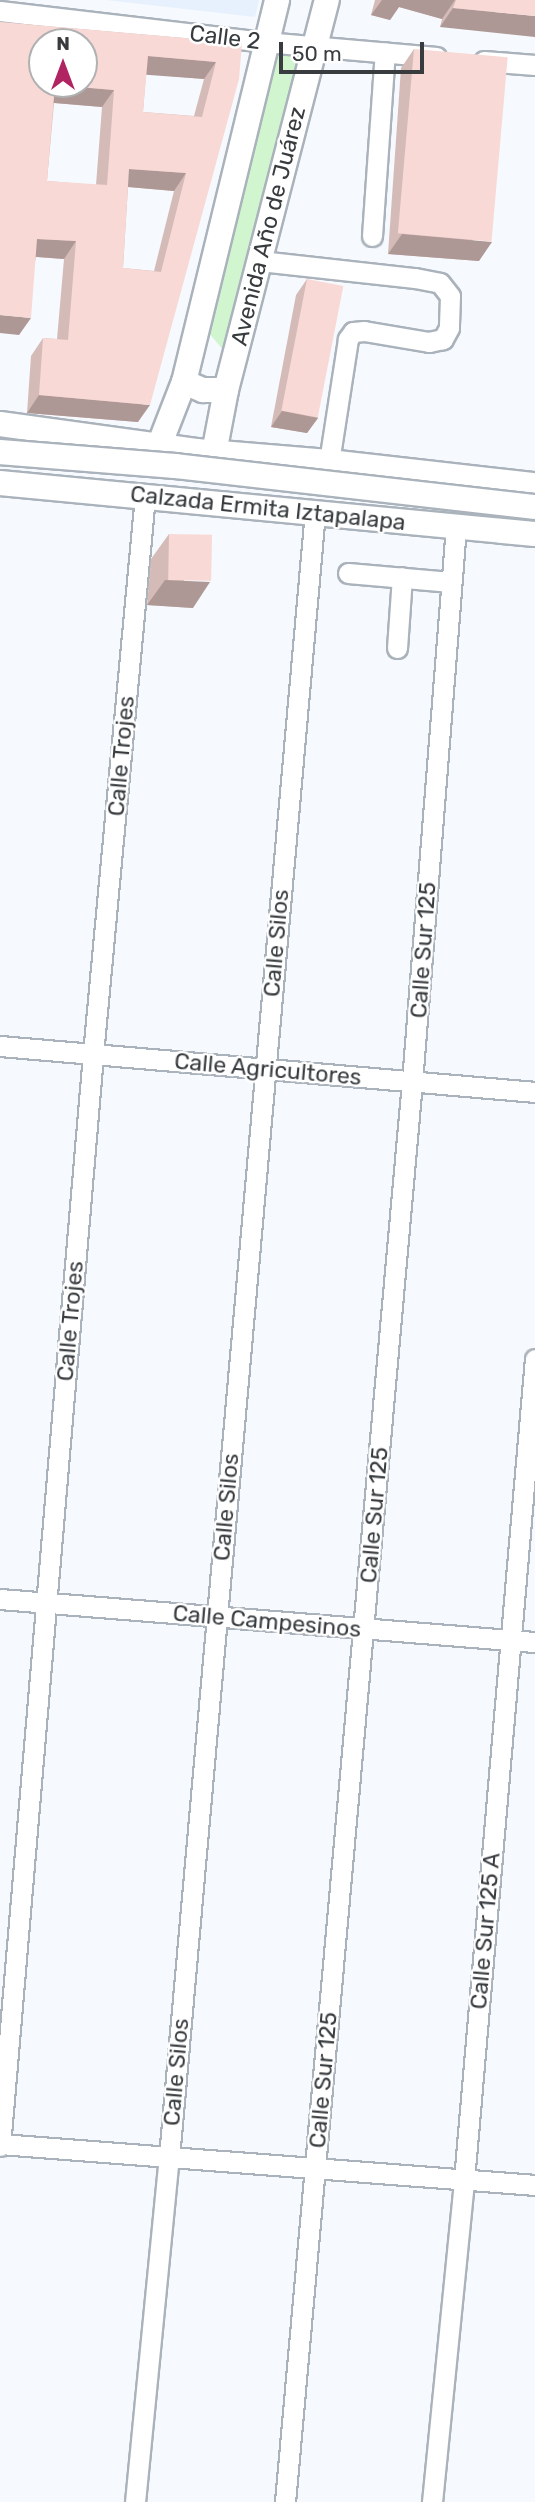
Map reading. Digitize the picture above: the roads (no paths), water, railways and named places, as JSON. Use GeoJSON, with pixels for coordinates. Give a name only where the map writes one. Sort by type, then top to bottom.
{"type":"FeatureCollection","features":[{"type":"Feature","properties":{"kind":"main road","name":"Avenida Año de Juárez"},"geometry":{"type":"LineString","coordinates":[[159,446],[184,382],[277,0]]}},
{"type":"Feature","properties":{"kind":"main road","name":"Avenida Año de Juárez"},"geometry":{"type":"LineString","coordinates":[[214,453],[226,390],[327,0]]}},
{"type":"Feature","properties":{"kind":"main road"},"geometry":{"type":"LineString","coordinates":[[184,382],[203,390],[226,390]]}},
{"type":"Feature","properties":{"kind":"main road"},"geometry":{"type":"LineString","coordinates":[[0,424],[214,453],[329,462],[535,485]]}},
{"type":"Feature","properties":{"kind":"main road","name":"Calzada Ermita Iztapalapa"},"geometry":{"type":"LineString","coordinates":[[0,464],[124,465],[159,446]]}},
{"type":"Feature","properties":{"kind":"main road","name":"Calzada Ermita Iztapalapa"},"geometry":{"type":"LineString","coordinates":[[0,452],[175,466],[535,507]]}},
{"type":"Feature","properties":{"kind":"main road","name":"Calzada Ermita Iztapalapa"},"geometry":{"type":"LineString","coordinates":[[0,483],[535,534]]}},
{"type":"Feature","properties":{"kind":"street","name":"Calle 2"},"geometry":{"type":"LineString","coordinates":[[0,11],[265,42],[535,65]]}},
{"type":"Feature","properties":{"kind":"street"},"geometry":{"type":"LineString","coordinates":[[372,236],[385,52]]}},
{"type":"Feature","properties":{"kind":"street"},"geometry":{"type":"LineString","coordinates":[[260,261],[415,278],[440,283],[450,296],[449,328],[443,340],[429,342],[364,331],[353,332],[348,339],[329,462]]}},
{"type":"Feature","properties":{"kind":"street","name":"Calle Trojes"},"geometry":{"type":"LineString","coordinates":[[0,2145],[93,1054],[145,496]]}},
{"type":"Feature","properties":{"kind":"street","name":"Calle Silos"},"geometry":{"type":"LineString","coordinates":[[135,2502],[169,2157],[315,513]]}},
{"type":"Feature","properties":{"kind":"street","name":"Calle Sur 125"},"geometry":{"type":"LineString","coordinates":[[285,2502],[412,1082],[456,527]]}},
{"type":"Feature","properties":{"kind":"street"},"geometry":{"type":"LineString","coordinates":[[348,573],[451,582]]}},
{"type":"Feature","properties":{"kind":"street"},"geometry":{"type":"LineString","coordinates":[[397,648],[402,577]]}},
{"type":"Feature","properties":{"kind":"street","name":"Calle Agricultores"},"geometry":{"type":"LineString","coordinates":[[0,1046],[535,1092]]}},
{"type":"Feature","properties":{"kind":"street","name":"Calle Sur 125 A"},"geometry":{"type":"LineString","coordinates":[[432,2502],[464,2180],[535,1359]]}},
{"type":"Feature","properties":{"kind":"street","name":"Calle Campesinos"},"geometry":{"type":"LineString","coordinates":[[0,1599],[535,1642]]}},
{"type":"Feature","properties":{"kind":"street"},"geometry":{"type":"LineString","coordinates":[[0,2145],[535,2185]]}}]}
